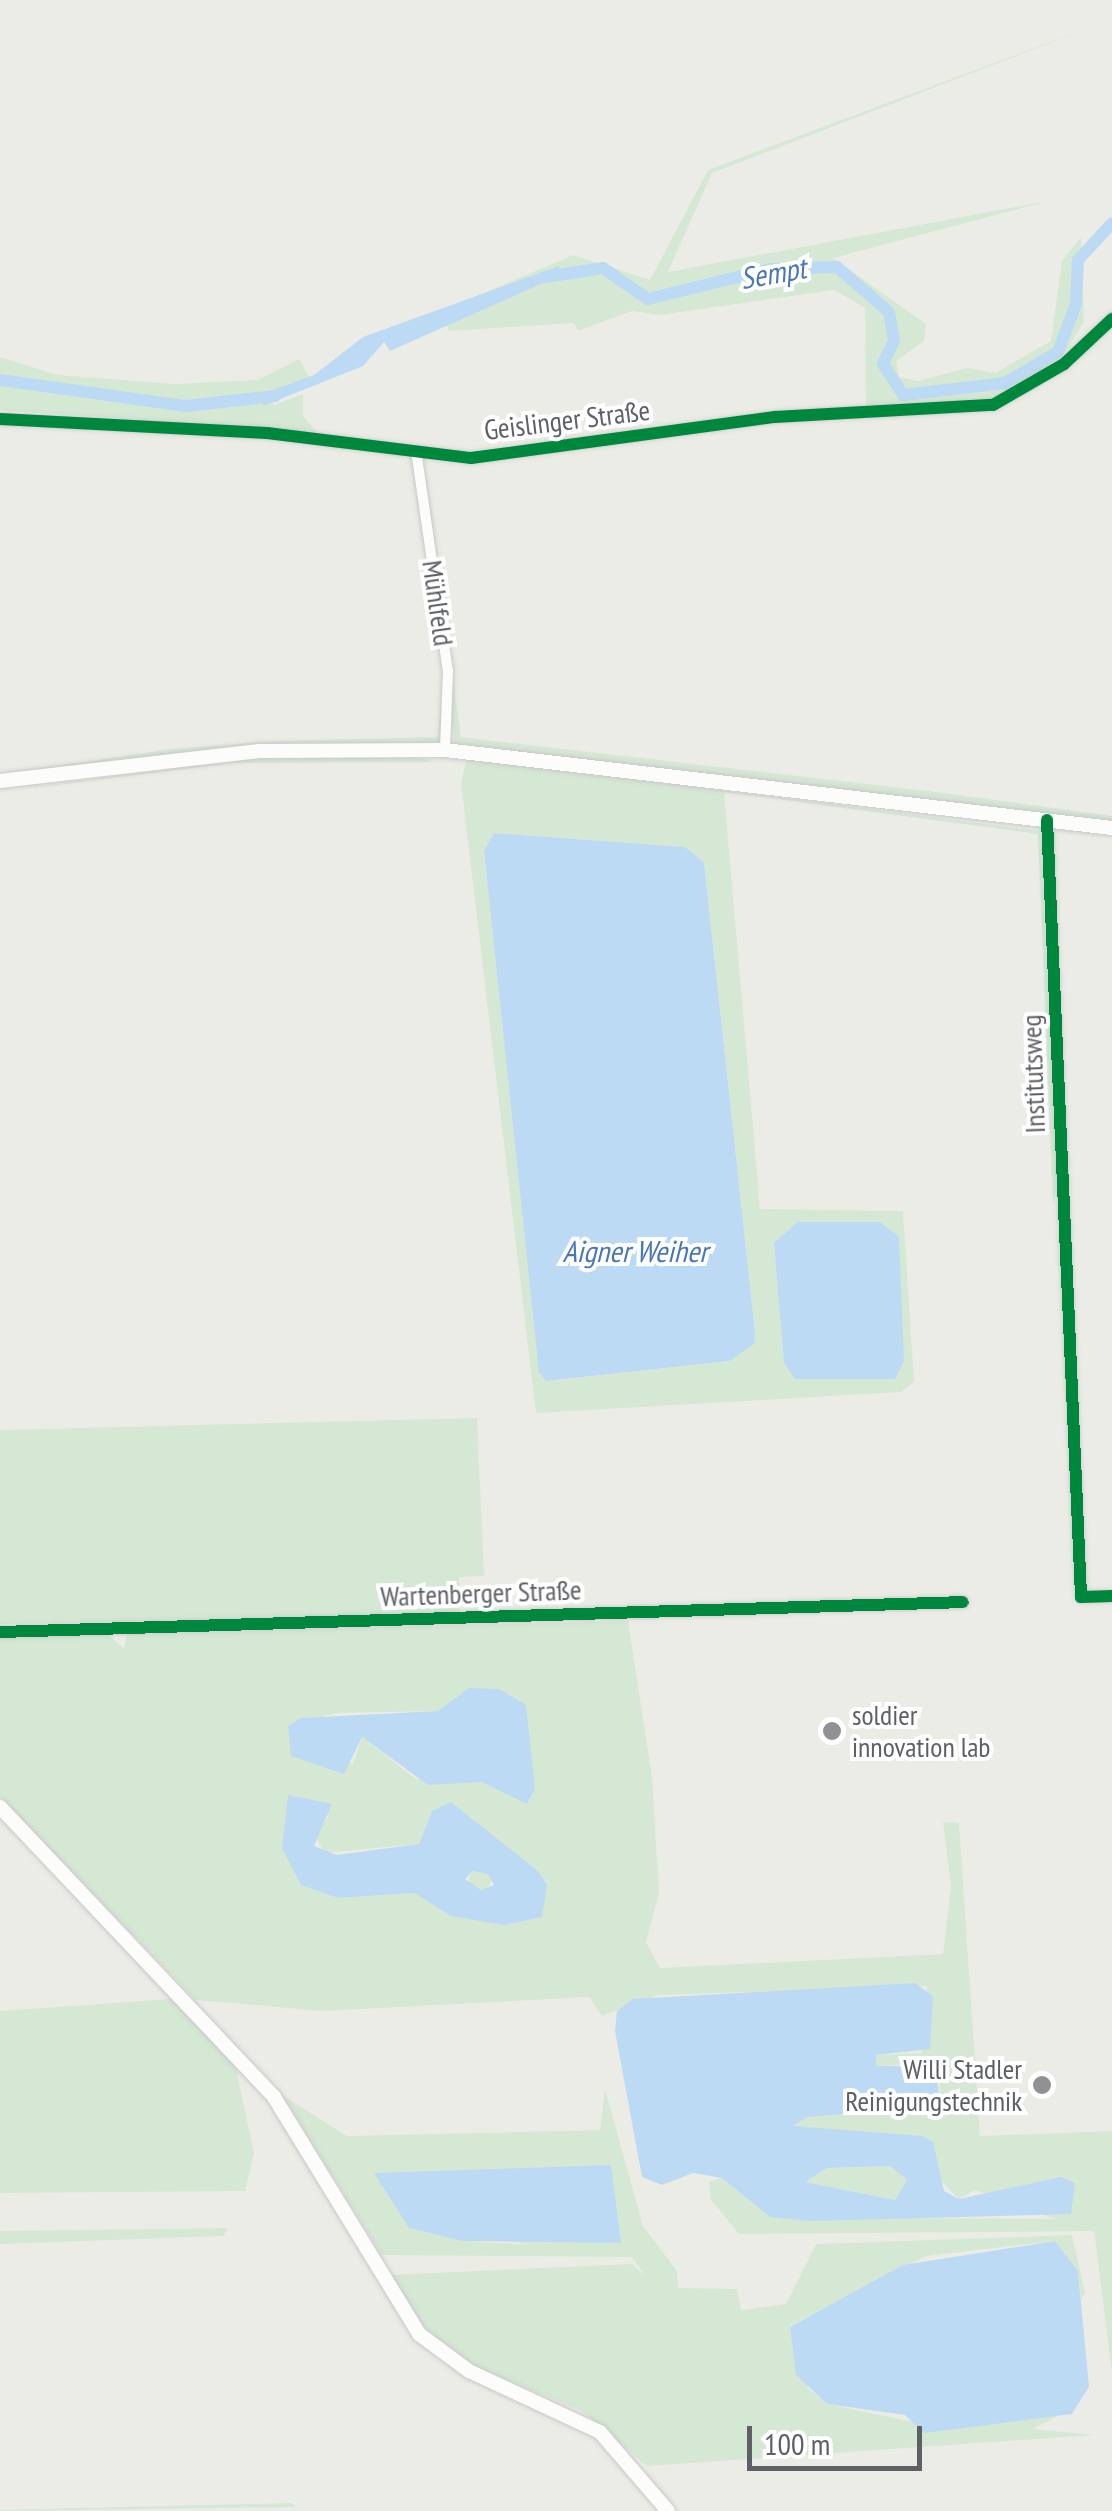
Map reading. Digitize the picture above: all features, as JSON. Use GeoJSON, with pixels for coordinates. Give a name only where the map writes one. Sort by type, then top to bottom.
{"type":"FeatureCollection","features":[{"type":"Feature","properties":{"kind":"main road"},"geometry":{"type":"LineString","coordinates":[[0,781],[262,751],[446,750],[1112,828]]}},
{"type":"Feature","properties":{"kind":"main road"},"geometry":{"type":"LineString","coordinates":[[0,1807],[274,2097],[419,2334],[468,2371],[600,2432],[668,2511]]}},
{"type":"Feature","properties":{"kind":"street","name":"Geislinger Straße"},"geometry":{"type":"LineString","coordinates":[[0,418],[267,432],[417,456],[487,456],[776,417],[994,406],[1064,364],[1112,319]]}},
{"type":"Feature","properties":{"kind":"street","name":"Mühlfeld"},"geometry":{"type":"LineString","coordinates":[[417,456],[448,670],[446,750]]}},
{"type":"Feature","properties":{"kind":"street","name":"Institutsweg"},"geometry":{"type":"LineString","coordinates":[[1047,820],[1080,1597],[1112,1596]]}},
{"type":"Feature","properties":{"kind":"street","name":"Wartenberger Straße"},"geometry":{"type":"LineString","coordinates":[[0,1632],[963,1602]]}},
{"type":"Feature","properties":{"kind":"green space"},"geometry":{"type":"Polygon","coordinates":[[[1112,19],[712,173],[668,272],[1048,201],[833,258],[926,324],[924,341],[896,361],[899,377],[918,381],[967,368],[995,373],[1051,341],[1062,261],[1081,237],[1084,322],[1064,354],[1015,390],[975,404],[866,408],[865,308],[834,290],[660,315],[632,311],[578,331],[574,323],[449,331],[442,311],[573,255],[650,280],[708,170],[1112,19]]]}},
{"type":"Feature","properties":{"kind":"green space"},"geometry":{"type":"Polygon","coordinates":[[[0,357],[58,375],[174,384],[257,380],[299,359],[309,377],[266,393],[274,405],[303,394],[303,416],[317,432],[0,410],[0,357]]]}},
{"type":"Feature","properties":{"kind":"green space"},"geometry":{"type":"Polygon","coordinates":[[[416,477],[444,656],[444,736],[439,742],[241,746],[0,774],[172,749],[280,741],[438,737],[443,676],[416,477]]]}},
{"type":"Feature","properties":{"kind":"green space"},"geometry":{"type":"Polygon","coordinates":[[[427,486],[461,737],[945,793],[1112,816],[1112,822],[455,745],[427,486]]]}},
{"type":"Feature","properties":{"kind":"green space"},"geometry":{"type":"Polygon","coordinates":[[[409,755],[435,762],[233,763],[0,792],[249,758],[409,755]]]}},
{"type":"Feature","properties":{"kind":"green space"},"geometry":{"type":"Polygon","coordinates":[[[467,758],[1040,831],[1057,1183],[1053,1207],[1038,834],[724,792],[760,1209],[903,1211],[914,1382],[901,1392],[536,1413],[461,783],[467,758]],[[494,833],[484,851],[540,1372],[547,1381],[729,1361],[755,1332],[704,862],[685,847],[494,833]],[[797,1222],[774,1243],[880,1222],[797,1222]]]}},
{"type":"Feature","properties":{"kind":"green space"},"geometry":{"type":"Polygon","coordinates":[[[477,1418],[484,1576],[459,1577],[460,1614],[0,1624],[0,1430],[477,1418]]]}},
{"type":"Feature","properties":{"kind":"green space"},"geometry":{"type":"Polygon","coordinates":[[[628,1621],[652,1777],[659,1893],[646,1942],[660,1968],[943,1954],[951,1886],[943,1822],[959,1823],[980,2136],[1112,2131],[1112,2372],[1094,2231],[739,2234],[711,2200],[709,2182],[722,2178],[770,2217],[1056,2219],[975,2190],[959,2199],[937,2177],[937,2158],[792,2126],[807,2117],[941,2107],[939,2078],[923,2064],[876,2066],[875,2055],[921,2053],[927,1986],[658,1995],[602,2016],[589,1997],[322,2011],[196,2000],[0,1797],[0,1637],[108,1634],[124,1649],[127,1634],[628,1621]],[[480,1687],[438,1711],[337,1713],[288,1726],[353,1764],[362,1737],[416,1779],[482,1782],[527,1804],[535,1789],[526,1743],[480,1687]],[[288,1795],[302,1885],[338,1898],[414,1893],[451,1916],[538,1871],[451,1802],[432,1811],[419,1844],[324,1853],[315,1835],[329,1816],[288,1795]]]}},
{"type":"Feature","properties":{"kind":"green space"},"geometry":{"type":"Polygon","coordinates":[[[480,1869],[488,1872],[488,1888],[480,1891],[472,1888],[469,1880],[472,1872],[480,1869]]]}},
{"type":"Feature","properties":{"kind":"green space"},"geometry":{"type":"Polygon","coordinates":[[[171,1999],[234,2059],[254,2153],[245,2191],[0,2193],[0,2011],[171,1999]]]}},
{"type":"Feature","properties":{"kind":"green space"},"geometry":{"type":"Polygon","coordinates":[[[605,2089],[643,2226],[677,2271],[678,2288],[737,2289],[741,2310],[786,2304],[816,2244],[1072,2235],[1085,2293],[1081,2299],[1078,2271],[1055,2241],[926,2256],[790,2326],[808,2388],[827,2404],[914,2422],[1058,2416],[1032,2429],[1094,2435],[647,2466],[582,2411],[465,2362],[417,2321],[388,2275],[632,2264],[645,2276],[632,2257],[382,2255],[282,2095],[347,2136],[600,2130],[605,2089]],[[409,2228],[463,2241],[535,2245],[409,2228]]]}},
{"type":"Feature","properties":{"kind":"green space"},"geometry":{"type":"Polygon","coordinates":[[[890,2166],[907,2180],[895,2200],[805,2182],[827,2168],[890,2166]]]}},
{"type":"Feature","properties":{"kind":"green space"},"geometry":{"type":"Polygon","coordinates":[[[228,2228],[223,2236],[0,2244],[0,2231],[228,2228]]]}},
{"type":"Feature","properties":{"kind":"green space"},"geometry":{"type":"Polygon","coordinates":[[[291,2503],[297,2507],[0,2511],[0,2510],[291,2503]]]}},
{"type":"Feature","properties":{"kind":"water"},"geometry":{"type":"Polygon","coordinates":[[[559,266],[561,275],[390,351],[384,342],[363,366],[263,406],[262,394],[314,375],[363,337],[559,266]]]}},
{"type":"Feature","properties":{"kind":"water","name":"Aigner Weiher"},"geometry":{"type":"Polygon","coordinates":[[[494,833],[685,847],[704,862],[755,1332],[754,1344],[729,1361],[546,1381],[539,1372],[484,851],[494,833]]]}},
{"type":"Feature","properties":{"kind":"water"},"geometry":{"type":"Polygon","coordinates":[[[797,1222],[880,1222],[899,1237],[904,1361],[895,1379],[795,1379],[784,1363],[774,1243],[797,1222]]]}},
{"type":"Feature","properties":{"kind":"water"},"geometry":{"type":"Polygon","coordinates":[[[469,1688],[499,1689],[526,1705],[535,1789],[527,1804],[482,1782],[428,1785],[362,1737],[344,1774],[291,1756],[288,1726],[301,1718],[438,1711],[469,1688]]]}},
{"type":"Feature","properties":{"kind":"water"},"geometry":{"type":"Polygon","coordinates":[[[288,1795],[332,1804],[314,1846],[337,1855],[419,1844],[432,1811],[451,1802],[538,1871],[547,1885],[542,1917],[504,1925],[451,1916],[414,1893],[338,1898],[301,1885],[282,1848],[288,1795]],[[473,1871],[465,1879],[481,1890],[494,1885],[488,1874],[473,1871]]]}},
{"type":"Feature","properties":{"kind":"water"},"geometry":{"type":"Polygon","coordinates":[[[915,1983],[933,1996],[930,2049],[876,2055],[876,2066],[935,2066],[941,2107],[807,2117],[793,2126],[922,2136],[933,2142],[944,2191],[959,2199],[1061,2177],[1075,2183],[1071,2214],[810,2221],[770,2217],[722,2178],[693,2173],[662,2185],[642,2177],[615,2031],[617,2011],[632,1999],[915,1983]],[[890,2166],[827,2168],[805,2182],[895,2200],[907,2180],[890,2166]]]}},
{"type":"Feature","properties":{"kind":"water"},"geometry":{"type":"Polygon","coordinates":[[[611,2165],[621,2243],[462,2241],[409,2228],[374,2173],[611,2165]]]}},
{"type":"Feature","properties":{"kind":"water"},"geometry":{"type":"Polygon","coordinates":[[[1055,2241],[1078,2271],[1089,2387],[1072,2414],[924,2433],[905,2415],[827,2404],[796,2375],[790,2327],[903,2265],[1055,2241]]]}},
{"type":"Feature","properties":{"kind":"waterway","name":"Sempt"},"geometry":{"type":"LineString","coordinates":[[545,277],[603,268],[648,299],[770,269],[837,267],[889,312],[894,341],[883,364],[903,395],[1005,383],[1058,352],[1076,304],[1078,260],[1112,223]]}},
{"type":"Feature","properties":{"kind":"waterway","name":"Sempt"},"geometry":{"type":"LineString","coordinates":[[0,380],[186,406],[275,396]]}},
{"type":"Feature","properties":{"kind":"cycle path"},"geometry":{"type":"LineString","coordinates":[[0,419],[267,433],[471,458],[775,417],[993,405],[1064,364],[1112,319]]}},
{"type":"Feature","properties":{"kind":"cycle path"},"geometry":{"type":"LineString","coordinates":[[1047,820],[1081,1597],[1112,1596]]}},
{"type":"Feature","properties":{"kind":"cycle path"},"geometry":{"type":"LineString","coordinates":[[0,1632],[963,1602]]}},
{"type":"Feature","properties":{"kind":"place","name":"soldier innovation lab"},"geometry":{"type":"Point","coordinates":[832,1731]}},
{"type":"Feature","properties":{"kind":"place","name":"Willi Stadler Reinigungstechnik"},"geometry":{"type":"Point","coordinates":[1042,2085]}}]}
